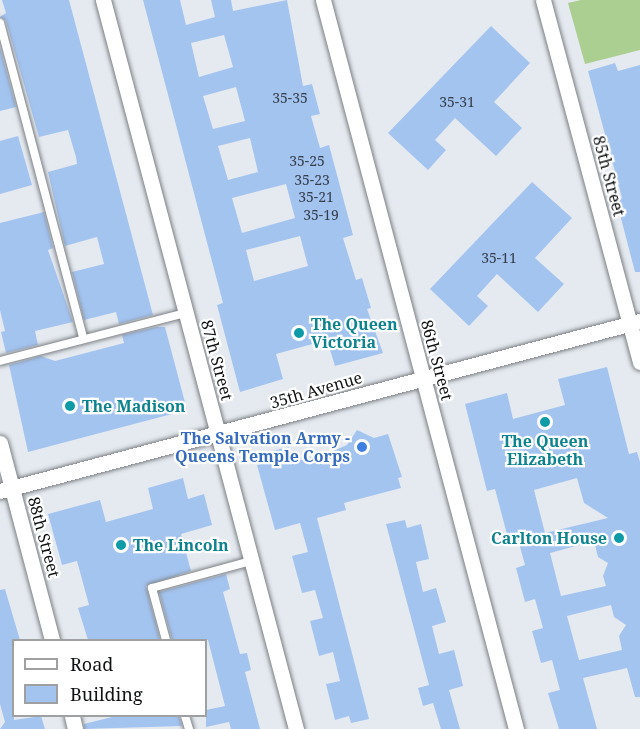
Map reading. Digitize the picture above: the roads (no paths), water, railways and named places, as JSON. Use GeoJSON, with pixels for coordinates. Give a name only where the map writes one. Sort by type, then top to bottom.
{"type":"FeatureCollection","features":[{"type":"Feature","properties":{"kind":"street","name":"87th Street"},"geometry":{"type":"LineString","coordinates":[[103,0],[296,729]]}},
{"type":"Feature","properties":{"kind":"street","name":"86th Street"},"geometry":{"type":"LineString","coordinates":[[323,0],[516,729]]}},
{"type":"Feature","properties":{"kind":"street","name":"85th Street"},"geometry":{"type":"LineString","coordinates":[[543,0],[635,323],[640,362]]}},
{"type":"Feature","properties":{"kind":"street","name":"35th Avenue"},"geometry":{"type":"LineString","coordinates":[[6,489],[218,436],[635,323]]}},
{"type":"Feature","properties":{"kind":"street","name":"88th Street"},"geometry":{"type":"LineString","coordinates":[[0,443],[6,489],[52,639]]}},
{"type":"Feature","properties":{"kind":"lane"},"geometry":{"type":"LineString","coordinates":[[0,23],[83,338]]}},
{"type":"Feature","properties":{"kind":"lane"},"geometry":{"type":"LineString","coordinates":[[0,361],[185,312]]}},
{"type":"Feature","properties":{"kind":"lane"},"geometry":{"type":"LineString","coordinates":[[166,639],[152,588],[251,561]]}},
{"type":"Feature","properties":{"kind":"place","name":"The Queen Victoria"},"geometry":{"type":"Point","coordinates":[299,333]}},
{"type":"Feature","properties":{"kind":"place","name":"The Madison"},"geometry":{"type":"Point","coordinates":[70,406]}},
{"type":"Feature","properties":{"kind":"place","name":"The Queen Elizabeth"},"geometry":{"type":"Point","coordinates":[545,422]}},
{"type":"Feature","properties":{"kind":"place","name":"The Salvation Army - Queens Temple Corps"},"geometry":{"type":"Point","coordinates":[362,447]}},
{"type":"Feature","properties":{"kind":"place","name":"Carlton House"},"geometry":{"type":"Point","coordinates":[619,538]}},
{"type":"Feature","properties":{"kind":"place","name":"The Lincoln"},"geometry":{"type":"Point","coordinates":[121,545]}}]}
